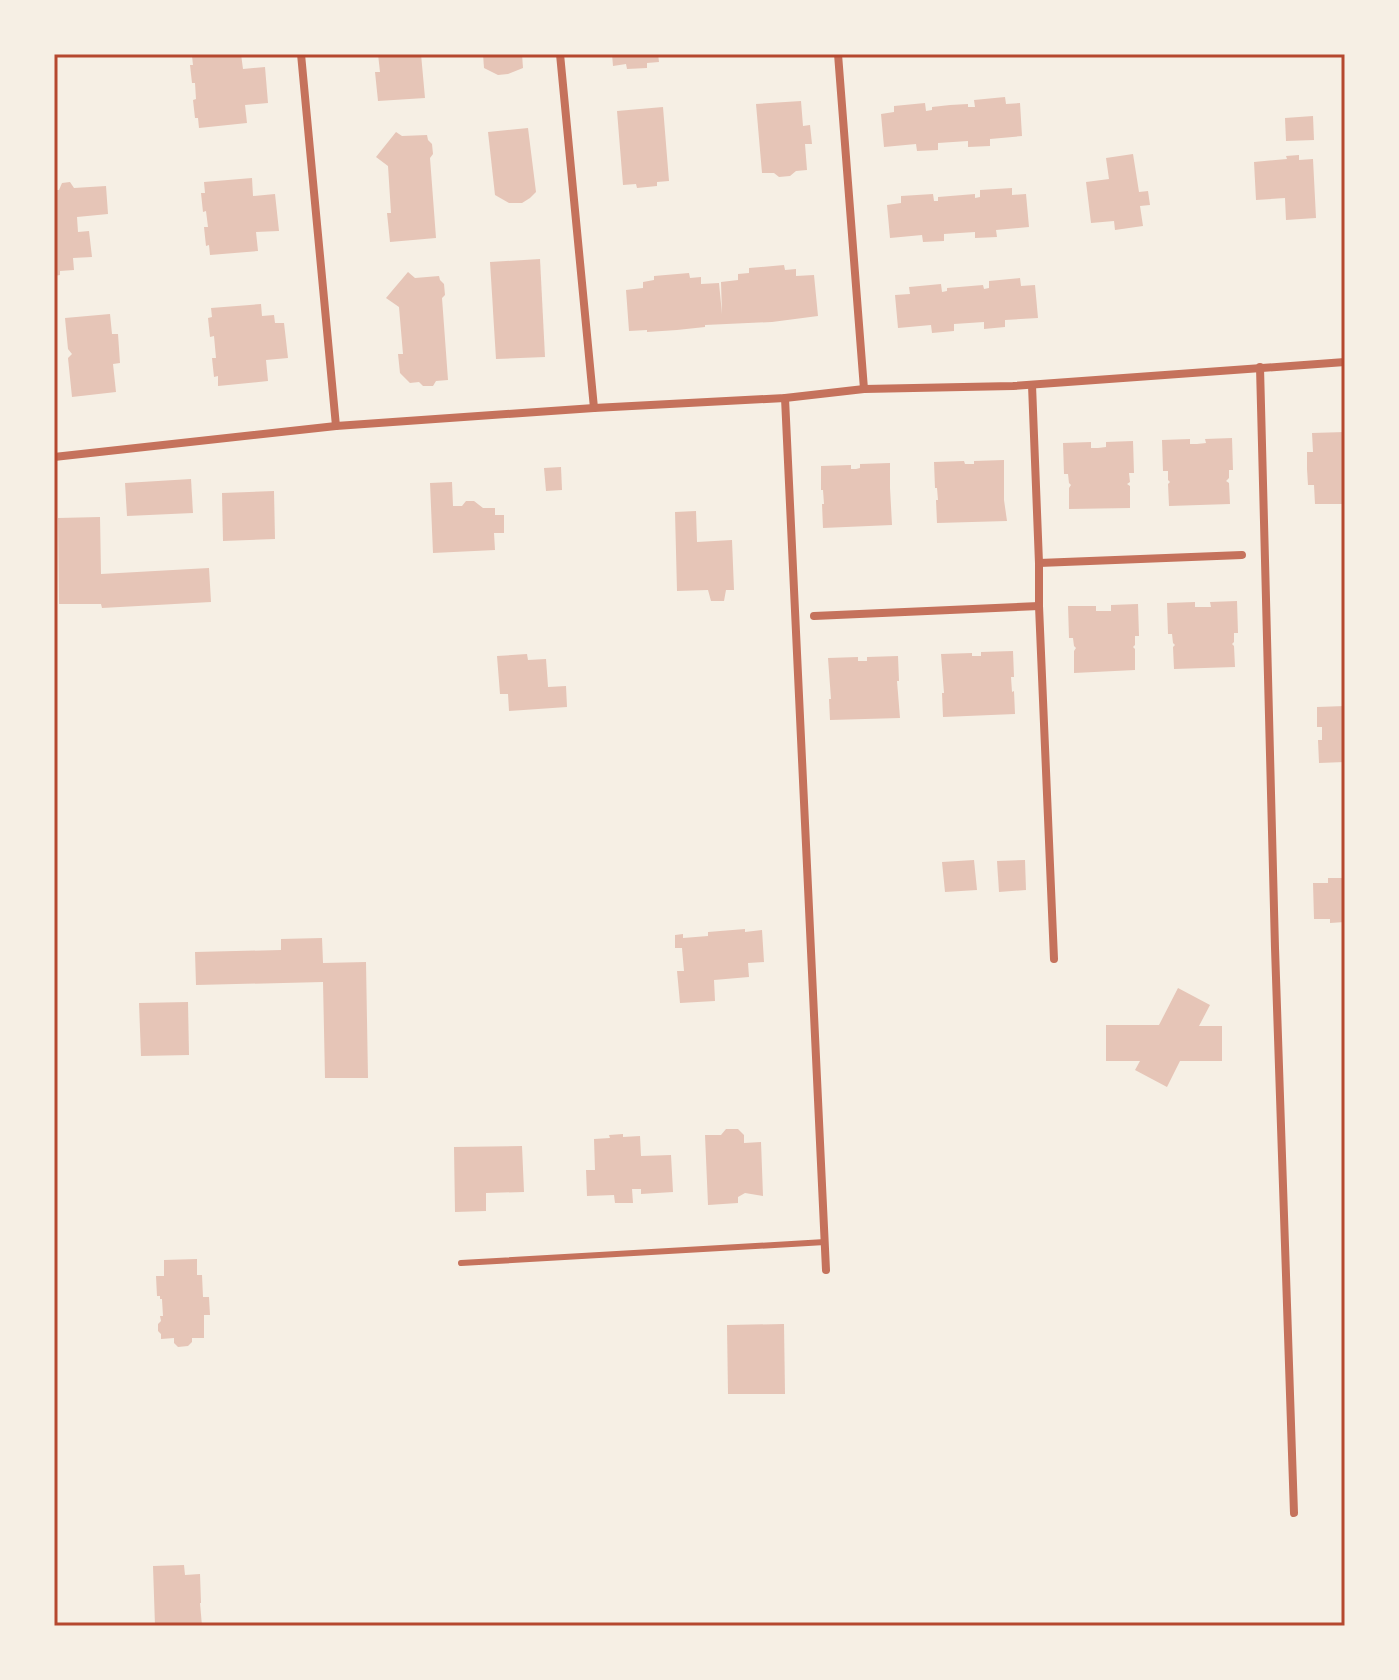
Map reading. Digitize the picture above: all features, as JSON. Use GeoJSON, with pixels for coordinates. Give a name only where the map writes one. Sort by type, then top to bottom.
{"type":"FeatureCollection","features":[{"type":"Feature","properties":{"kind":"street"},"geometry":{"type":"LineString","coordinates":[[301,54],[336,426]]}},
{"type":"Feature","properties":{"kind":"street"},"geometry":{"type":"LineString","coordinates":[[560,54],[594,408]]}},
{"type":"Feature","properties":{"kind":"street"},"geometry":{"type":"LineString","coordinates":[[838,54],[864,389]]}},
{"type":"Feature","properties":{"kind":"street"},"geometry":{"type":"LineString","coordinates":[[54,457],[336,426],[785,398],[864,389],[1032,385],[1345,362]]}},
{"type":"Feature","properties":{"kind":"street"},"geometry":{"type":"LineString","coordinates":[[1260,367],[1294,1513]]}},
{"type":"Feature","properties":{"kind":"street"},"geometry":{"type":"LineString","coordinates":[[1032,385],[1054,959]]}},
{"type":"Feature","properties":{"kind":"street"},"geometry":{"type":"LineString","coordinates":[[785,398],[826,1270]]}},
{"type":"Feature","properties":{"kind":"street"},"geometry":{"type":"LineString","coordinates":[[1039,563],[1242,555]]}},
{"type":"Feature","properties":{"kind":"street"},"geometry":{"type":"LineString","coordinates":[[814,616],[1039,606]]}},
{"type":"Feature","properties":{"kind":"lane"},"geometry":{"type":"LineString","coordinates":[[461,1263],[825,1242]]}},
{"type":"Feature","properties":{"kind":"building"},"geometry":{"type":"Polygon","coordinates":[[[241,54],[243,69],[265,67],[268,103],[245,105],[247,123],[199,128],[198,118],[195,118],[195,83],[192,83],[190,65],[193,65],[192,56],[241,54]]]}},
{"type":"Feature","properties":{"kind":"building"},"geometry":{"type":"Polygon","coordinates":[[[378,54],[421,54],[425,98],[378,101],[375,72],[380,72],[378,54]]]}},
{"type":"Feature","properties":{"kind":"building"},"geometry":{"type":"Polygon","coordinates":[[[483,54],[522,54],[523,68],[498,75],[484,68],[483,54]]]}},
{"type":"Feature","properties":{"kind":"building"},"geometry":{"type":"Polygon","coordinates":[[[612,54],[658,54],[659,62],[647,63],[647,68],[627,69],[626,64],[613,66],[612,54]]]}},
{"type":"Feature","properties":{"kind":"building"},"geometry":{"type":"Polygon","coordinates":[[[1005,97],[1006,104],[1020,103],[1022,136],[990,139],[990,146],[968,147],[968,141],[938,143],[938,150],[917,151],[916,144],[884,147],[881,114],[894,112],[894,106],[925,103],[926,111],[932,110],[932,107],[950,105],[968,104],[968,107],[975,107],[974,100],[1005,97]]]}},
{"type":"Feature","properties":{"kind":"building"},"geometry":{"type":"Polygon","coordinates":[[[801,101],[803,126],[810,125],[812,144],[805,144],[807,170],[779,177],[774,173],[762,173],[756,104],[801,101]]]}},
{"type":"Feature","properties":{"kind":"building"},"geometry":{"type":"Polygon","coordinates":[[[663,107],[669,181],[637,188],[636,184],[623,185],[617,111],[663,107]]]}},
{"type":"Feature","properties":{"kind":"building"},"geometry":{"type":"Polygon","coordinates":[[[1313,116],[1314,140],[1286,141],[1285,118],[1313,116]]]}},
{"type":"Feature","properties":{"kind":"building"},"geometry":{"type":"Polygon","coordinates":[[[528,128],[536,192],[522,203],[509,203],[495,195],[488,132],[528,128]]]}},
{"type":"Feature","properties":{"kind":"building"},"geometry":{"type":"Polygon","coordinates":[[[396,132],[402,136],[427,135],[432,144],[433,154],[430,158],[436,238],[390,242],[388,166],[376,157],[396,132]]]}},
{"type":"Feature","properties":{"kind":"building"},"geometry":{"type":"Polygon","coordinates":[[[1133,154],[1139,192],[1148,191],[1150,205],[1140,206],[1143,226],[1115,230],[1114,221],[1091,223],[1086,182],[1109,179],[1106,158],[1133,154]]]}},
{"type":"Feature","properties":{"kind":"building"},"geometry":{"type":"Polygon","coordinates":[[[1299,155],[1299,160],[1313,159],[1316,218],[1286,220],[1285,198],[1256,200],[1254,162],[1299,155]]]}},
{"type":"Feature","properties":{"kind":"building"},"geometry":{"type":"Polygon","coordinates":[[[252,178],[253,196],[275,194],[279,231],[256,232],[258,251],[210,255],[209,245],[206,246],[204,227],[208,227],[201,193],[205,193],[204,182],[252,178]]]}},
{"type":"Feature","properties":{"kind":"building"},"geometry":{"type":"Polygon","coordinates":[[[70,182],[74,188],[106,186],[108,214],[77,217],[78,232],[89,231],[92,257],[73,258],[74,270],[60,271],[60,275],[54,276],[54,190],[59,190],[62,183],[70,182]]]}},
{"type":"Feature","properties":{"kind":"building"},"geometry":{"type":"Polygon","coordinates":[[[1012,188],[1012,195],[1026,194],[1029,227],[996,230],[997,237],[975,238],[975,232],[944,234],[944,241],[923,242],[922,235],[890,238],[887,205],[901,203],[901,196],[933,194],[934,201],[938,201],[938,197],[975,194],[975,198],[980,197],[980,190],[1012,188]]]}},
{"type":"Feature","properties":{"kind":"building"},"geometry":{"type":"Polygon","coordinates":[[[540,259],[545,357],[496,359],[490,262],[540,259]]]}},
{"type":"Feature","properties":{"kind":"building"},"geometry":{"type":"Polygon","coordinates":[[[784,265],[785,270],[796,269],[796,276],[814,275],[818,316],[677,330],[629,331],[626,290],[643,288],[643,282],[654,280],[654,276],[689,273],[690,278],[701,277],[701,284],[719,283],[722,314],[721,282],[738,280],[738,274],[749,273],[749,268],[784,265]]]}},
{"type":"Feature","properties":{"kind":"building"},"geometry":{"type":"Polygon","coordinates":[[[408,272],[415,278],[439,276],[444,284],[445,295],[442,298],[448,380],[436,381],[433,386],[410,383],[400,373],[398,354],[403,354],[399,307],[386,298],[408,272]]]}},
{"type":"Feature","properties":{"kind":"building"},"geometry":{"type":"Polygon","coordinates":[[[1020,278],[1021,286],[1035,285],[1038,318],[1005,320],[1005,327],[984,329],[984,322],[954,324],[954,331],[932,333],[931,325],[898,328],[895,295],[910,294],[909,287],[941,284],[942,292],[947,288],[983,285],[984,289],[989,288],[989,281],[1020,278]]]}},
{"type":"Feature","properties":{"kind":"building"},"geometry":{"type":"Polygon","coordinates":[[[261,304],[262,316],[274,315],[275,323],[284,323],[288,358],[266,360],[268,381],[218,386],[212,358],[216,358],[214,336],[210,337],[208,318],[212,317],[211,308],[261,304]]]}},
{"type":"Feature","properties":{"kind":"building"},"geometry":{"type":"Polygon","coordinates":[[[110,314],[112,334],[118,334],[120,363],[113,364],[116,392],[72,397],[68,358],[72,354],[68,349],[65,318],[110,314]]]}},
{"type":"Feature","properties":{"kind":"building"},"geometry":{"type":"Polygon","coordinates":[[[1345,432],[1345,504],[1315,504],[1314,485],[1308,485],[1307,469],[1307,452],[1313,452],[1312,433],[1345,432]]]}},
{"type":"Feature","properties":{"kind":"building"},"geometry":{"type":"Polygon","coordinates":[[[1232,438],[1233,470],[1229,470],[1226,481],[1229,483],[1230,504],[1169,506],[1170,482],[1168,471],[1163,471],[1162,440],[1190,439],[1190,444],[1197,444],[1206,443],[1205,439],[1232,438]]]}},
{"type":"Feature","properties":{"kind":"building"},"geometry":{"type":"Polygon","coordinates":[[[1133,441],[1134,473],[1129,473],[1130,482],[1127,484],[1130,486],[1130,508],[1069,509],[1071,485],[1068,474],[1064,474],[1063,443],[1091,442],[1091,448],[1098,448],[1106,447],[1106,442],[1133,441]]]}},
{"type":"Feature","properties":{"kind":"building"},"geometry":{"type":"Polygon","coordinates":[[[1004,460],[1007,521],[937,523],[934,462],[964,461],[965,464],[974,464],[974,461],[1004,460]]]}},
{"type":"Feature","properties":{"kind":"building"},"geometry":{"type":"Polygon","coordinates":[[[890,463],[892,525],[823,528],[821,466],[851,465],[851,469],[856,469],[860,468],[860,464],[890,463]]]}},
{"type":"Feature","properties":{"kind":"building"},"geometry":{"type":"Polygon","coordinates":[[[561,467],[562,490],[546,491],[544,468],[561,467]]]}},
{"type":"Feature","properties":{"kind":"building"},"geometry":{"type":"Polygon","coordinates":[[[191,479],[193,513],[127,516],[125,483],[191,479]]]}},
{"type":"Feature","properties":{"kind":"building"},"geometry":{"type":"Polygon","coordinates":[[[452,482],[453,506],[474,501],[483,508],[495,508],[495,515],[504,515],[504,533],[494,533],[495,550],[433,553],[430,483],[452,482]]]}},
{"type":"Feature","properties":{"kind":"building"},"geometry":{"type":"Polygon","coordinates":[[[274,491],[275,539],[223,541],[222,493],[274,491]]]}},
{"type":"Feature","properties":{"kind":"building"},"geometry":{"type":"Polygon","coordinates":[[[696,511],[697,542],[732,540],[734,590],[726,590],[724,601],[711,601],[708,590],[677,591],[675,512],[696,511]]]}},
{"type":"Feature","properties":{"kind":"building"},"geometry":{"type":"Polygon","coordinates":[[[100,517],[101,574],[209,568],[211,602],[102,608],[101,604],[59,604],[58,518],[100,517]]]}},
{"type":"Feature","properties":{"kind":"building"},"geometry":{"type":"Polygon","coordinates":[[[1237,601],[1238,633],[1234,633],[1232,644],[1235,667],[1174,669],[1175,645],[1172,634],[1168,634],[1167,603],[1195,602],[1195,607],[1211,607],[1210,602],[1237,601]]]}},
{"type":"Feature","properties":{"kind":"building"},"geometry":{"type":"Polygon","coordinates":[[[1138,604],[1139,636],[1135,636],[1133,647],[1135,670],[1074,673],[1076,648],[1073,638],[1069,638],[1068,606],[1096,606],[1096,611],[1111,611],[1111,605],[1138,604]]]}},
{"type":"Feature","properties":{"kind":"building"},"geometry":{"type":"Polygon","coordinates":[[[1013,651],[1014,677],[1011,677],[1015,714],[943,717],[941,654],[972,653],[972,656],[981,656],[981,652],[1013,651]]]}},
{"type":"Feature","properties":{"kind":"building"},"geometry":{"type":"Polygon","coordinates":[[[527,654],[528,660],[546,659],[548,687],[566,686],[567,707],[509,711],[508,694],[500,694],[497,656],[527,654]]]}},
{"type":"Feature","properties":{"kind":"building"},"geometry":{"type":"Polygon","coordinates":[[[898,656],[900,718],[830,720],[828,658],[858,657],[858,661],[867,661],[867,657],[898,656]]]}},
{"type":"Feature","properties":{"kind":"building"},"geometry":{"type":"Polygon","coordinates":[[[1345,706],[1345,762],[1319,763],[1318,740],[1322,740],[1322,727],[1317,727],[1317,707],[1345,706]]]}},
{"type":"Feature","properties":{"kind":"building"},"geometry":{"type":"Polygon","coordinates":[[[974,860],[977,890],[945,892],[942,862],[974,860]]]}},
{"type":"Feature","properties":{"kind":"building"},"geometry":{"type":"Polygon","coordinates":[[[1025,860],[1026,890],[999,892],[997,861],[1025,860]]]}},
{"type":"Feature","properties":{"kind":"building"},"geometry":{"type":"Polygon","coordinates":[[[1328,878],[1344,878],[1345,922],[1330,923],[1330,919],[1314,919],[1313,883],[1328,883],[1328,878]]]}},
{"type":"Feature","properties":{"kind":"building"},"geometry":{"type":"Polygon","coordinates":[[[745,929],[745,932],[762,930],[764,962],[748,963],[749,977],[714,980],[715,1001],[680,1003],[677,971],[684,971],[682,948],[675,948],[675,935],[683,934],[683,938],[708,936],[708,932],[745,929]]]}},
{"type":"Feature","properties":{"kind":"building"},"geometry":{"type":"Polygon","coordinates":[[[322,938],[323,963],[366,962],[368,1078],[325,1078],[323,982],[196,985],[195,952],[281,950],[281,939],[322,938]]]}},
{"type":"Feature","properties":{"kind":"building"},"geometry":{"type":"Polygon","coordinates":[[[1178,988],[1210,1005],[1199,1026],[1222,1026],[1222,1061],[1180,1061],[1167,1087],[1135,1070],[1140,1061],[1106,1061],[1106,1025],[1159,1025],[1178,988]]]}},
{"type":"Feature","properties":{"kind":"building"},"geometry":{"type":"Polygon","coordinates":[[[188,1002],[189,1055],[141,1056],[139,1003],[188,1002]]]}},
{"type":"Feature","properties":{"kind":"building"},"geometry":{"type":"Polygon","coordinates":[[[726,1129],[738,1129],[744,1135],[744,1143],[761,1142],[763,1196],[745,1193],[738,1197],[738,1203],[708,1205],[705,1135],[721,1135],[726,1129]]]}},
{"type":"Feature","properties":{"kind":"building"},"geometry":{"type":"Polygon","coordinates":[[[623,1134],[623,1137],[640,1136],[641,1156],[671,1155],[673,1192],[641,1194],[641,1189],[632,1189],[633,1203],[615,1203],[614,1195],[587,1196],[586,1170],[595,1170],[594,1139],[623,1134]]]}},
{"type":"Feature","properties":{"kind":"building"},"geometry":{"type":"Polygon","coordinates":[[[522,1146],[524,1192],[486,1193],[486,1211],[455,1212],[454,1147],[522,1146]]]}},
{"type":"Feature","properties":{"kind":"building"},"geometry":{"type":"Polygon","coordinates":[[[197,1259],[197,1275],[202,1275],[203,1297],[209,1297],[210,1315],[204,1315],[204,1338],[192,1338],[188,1346],[178,1347],[174,1338],[161,1339],[158,1331],[160,1316],[163,1316],[162,1299],[157,1296],[156,1276],[164,1276],[164,1260],[197,1259]]]}},
{"type":"Feature","properties":{"kind":"building"},"geometry":{"type":"Polygon","coordinates":[[[784,1324],[785,1394],[728,1394],[727,1325],[784,1324]]]}},
{"type":"Feature","properties":{"kind":"building"},"geometry":{"type":"Polygon","coordinates":[[[184,1565],[185,1575],[200,1574],[202,1626],[155,1626],[153,1566],[184,1565]]]}}]}
